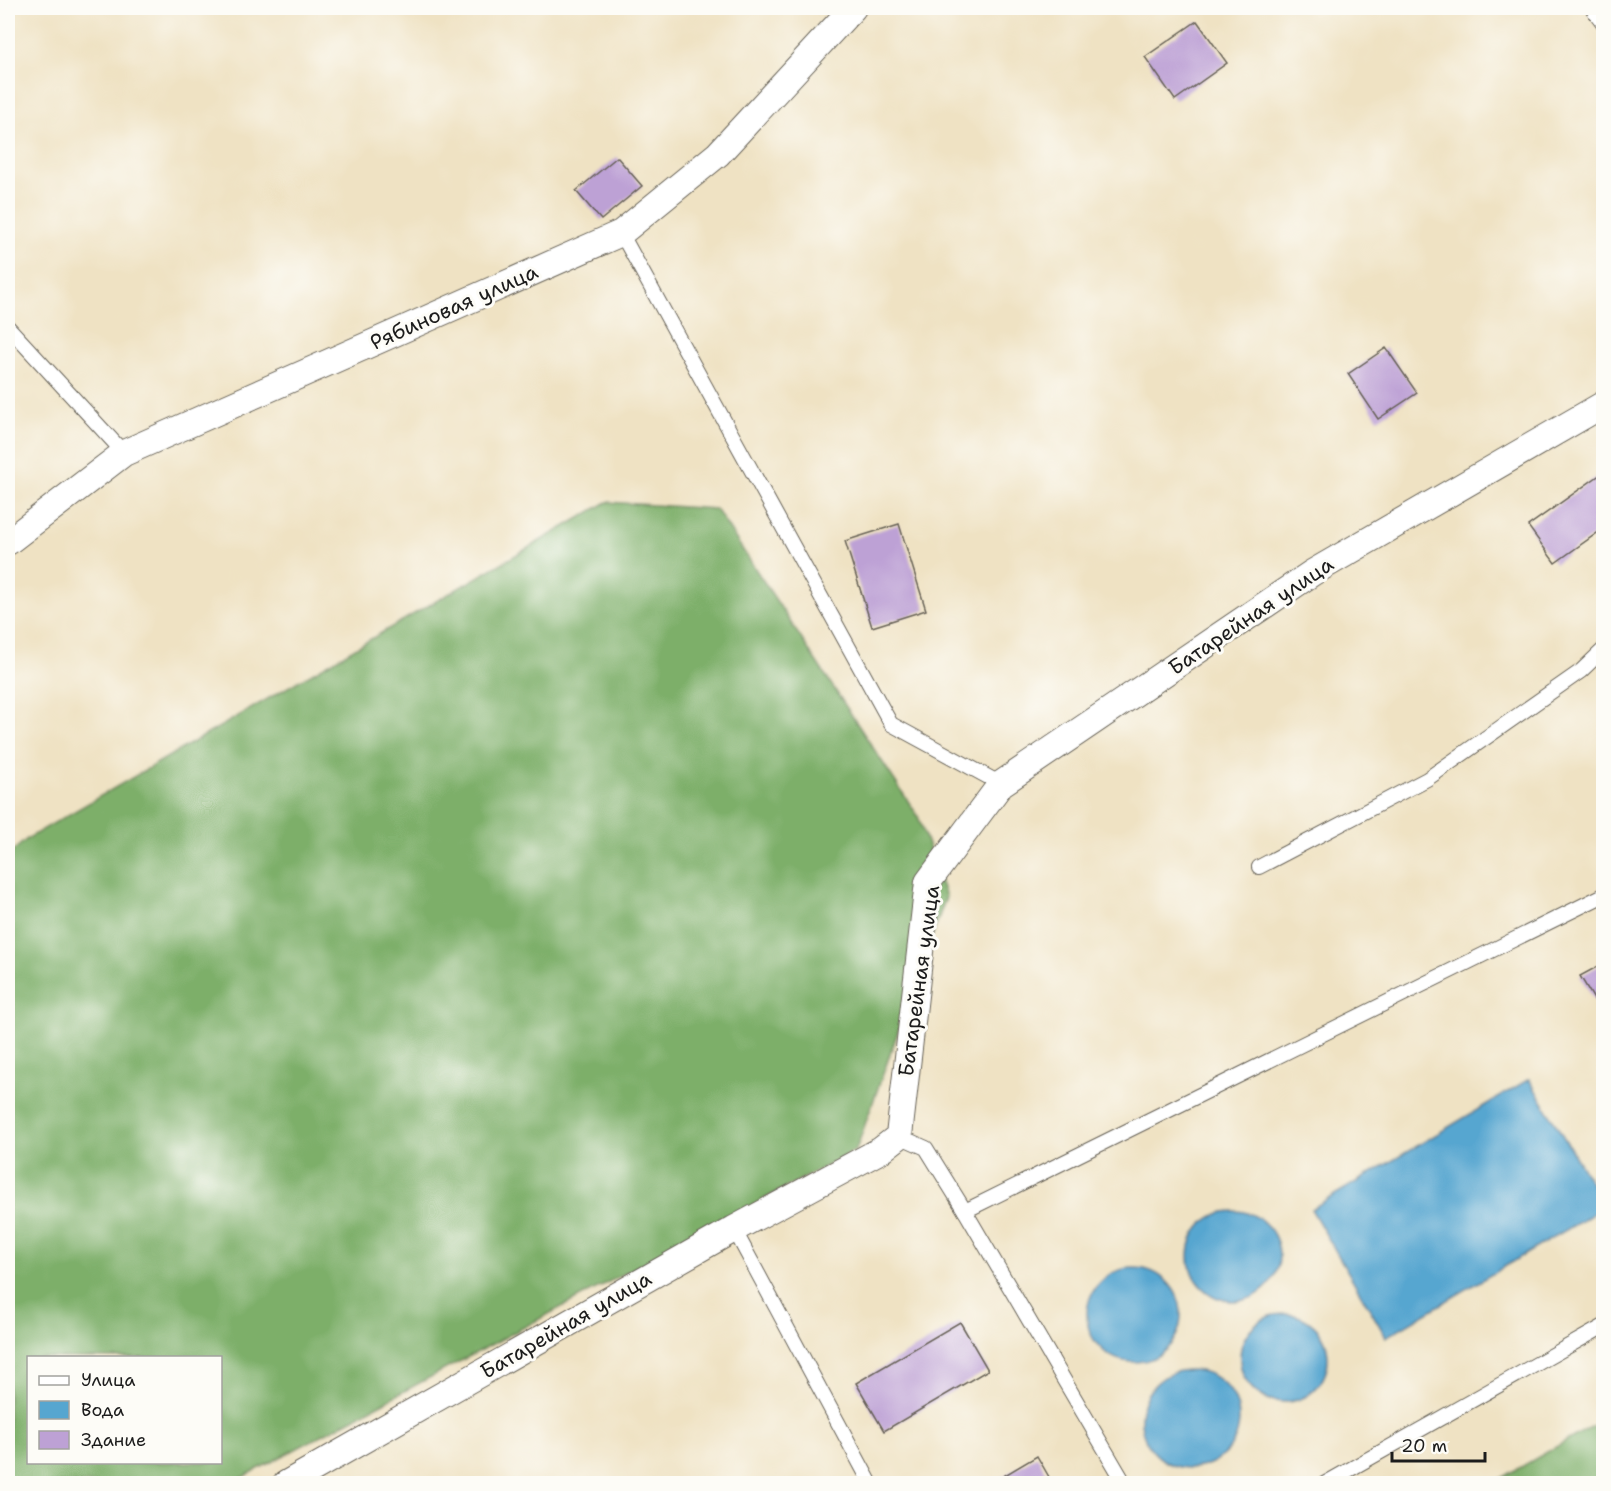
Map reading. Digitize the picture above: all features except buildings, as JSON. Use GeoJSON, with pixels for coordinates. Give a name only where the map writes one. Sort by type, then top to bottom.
{"type":"FeatureCollection","features":[{"type":"Feature","properties":{"kind":"street","name":"Рябиновая улица"},"geometry":{"type":"LineString","coordinates":[[8,542],[124,453],[621,233],[718,154],[853,8]]}},
{"type":"Feature","properties":{"kind":"street","name":"Батарейная улица"},"geometry":{"type":"LineString","coordinates":[[286,1484],[734,1229],[881,1150],[899,1136],[928,882],[1001,784],[1312,573],[1604,404]]}},
{"type":"Feature","properties":{"kind":"lane"},"geometry":{"type":"LineString","coordinates":[[1592,8],[1604,24]]}},
{"type":"Feature","properties":{"kind":"lane"},"geometry":{"type":"LineString","coordinates":[[621,233],[891,724],[1001,784]]}},
{"type":"Feature","properties":{"kind":"lane"},"geometry":{"type":"LineString","coordinates":[[8,327],[124,453]]}},
{"type":"Feature","properties":{"kind":"lane"},"geometry":{"type":"LineString","coordinates":[[1259,867],[1427,779],[1581,671],[1604,649]]}},
{"type":"Feature","properties":{"kind":"lane"},"geometry":{"type":"LineString","coordinates":[[965,1211],[1604,895]]}},
{"type":"Feature","properties":{"kind":"lane"},"geometry":{"type":"LineString","coordinates":[[899,1136],[926,1148],[1125,1484]]}},
{"type":"Feature","properties":{"kind":"lane"},"geometry":{"type":"LineString","coordinates":[[734,1229],[871,1484]]}},
{"type":"Feature","properties":{"kind":"lane"},"geometry":{"type":"LineString","coordinates":[[1324,1484],[1604,1326]]}},
{"type":"Feature","properties":{"kind":"green space"},"geometry":{"type":"Polygon","coordinates":[[[607,502],[716,509],[918,816],[946,897],[856,1150],[232,1483],[8,1484],[8,855],[28,838],[607,502]]]}},
{"type":"Feature","properties":{"kind":"green space"},"geometry":{"type":"Polygon","coordinates":[[[1603,1420],[1603,1483],[1493,1483],[1603,1420]]]}},
{"type":"Feature","properties":{"kind":"water"},"geometry":{"type":"Polygon","coordinates":[[[1529,1079],[1603,1203],[1603,1208],[1386,1337],[1311,1209],[1529,1079]]]}},
{"type":"Feature","properties":{"kind":"water"},"geometry":{"type":"Polygon","coordinates":[[[1234,1211],[1251,1214],[1266,1224],[1276,1239],[1279,1256],[1276,1273],[1266,1288],[1251,1298],[1234,1301],[1217,1298],[1202,1288],[1192,1273],[1189,1256],[1192,1239],[1202,1224],[1217,1214],[1234,1211]]]}},
{"type":"Feature","properties":{"kind":"water"},"geometry":{"type":"Polygon","coordinates":[[[1134,1268],[1152,1271],[1167,1282],[1178,1297],[1181,1315],[1178,1333],[1167,1348],[1152,1359],[1134,1362],[1116,1359],[1101,1348],[1090,1333],[1087,1315],[1090,1297],[1101,1282],[1116,1271],[1134,1268]]]}},
{"type":"Feature","properties":{"kind":"water"},"geometry":{"type":"Polygon","coordinates":[[[1284,1314],[1301,1318],[1315,1327],[1324,1341],[1328,1358],[1324,1375],[1315,1389],[1301,1398],[1284,1402],[1267,1398],[1253,1389],[1244,1375],[1240,1358],[1244,1341],[1253,1327],[1267,1318],[1284,1314]]]}},
{"type":"Feature","properties":{"kind":"water"},"geometry":{"type":"Polygon","coordinates":[[[1190,1370],[1209,1374],[1225,1384],[1235,1400],[1239,1419],[1235,1438],[1225,1454],[1209,1464],[1190,1468],[1171,1464],[1155,1454],[1145,1438],[1141,1419],[1145,1400],[1155,1384],[1171,1374],[1190,1370]]]}}]}
